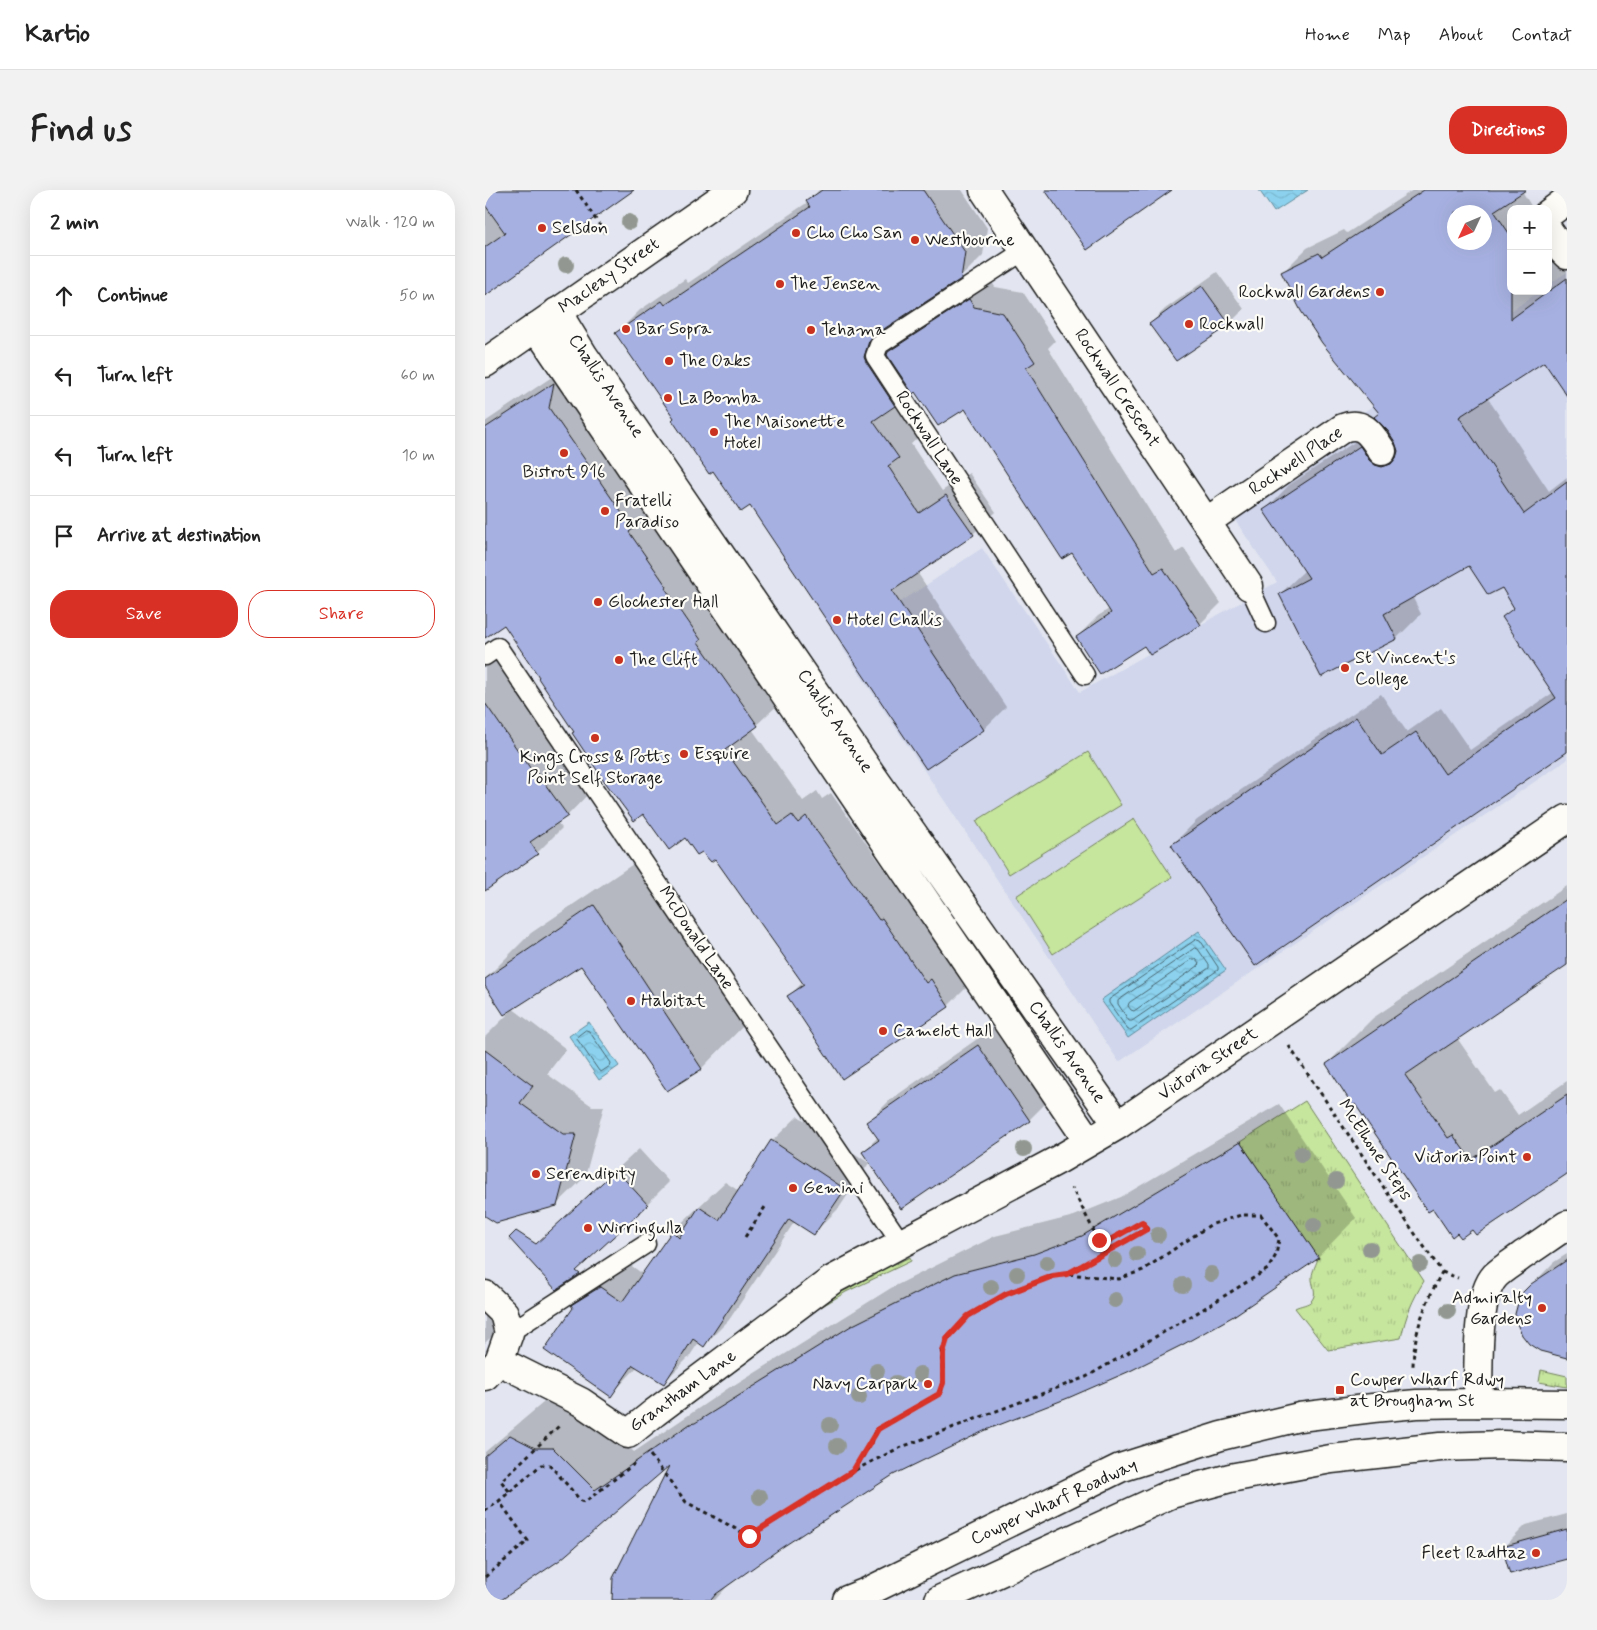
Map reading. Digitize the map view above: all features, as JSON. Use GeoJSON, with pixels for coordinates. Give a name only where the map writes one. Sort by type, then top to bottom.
{"type":"FeatureCollection","features":[{"type":"Feature","properties":{"kind":"street","name":"Macleay Street"},"geometry":{"type":"LineString","coordinates":[[485,363],[733,190]]}},
{"type":"Feature","properties":{"kind":"street","name":"Rockwall Crescent"},"geometry":{"type":"LineString","coordinates":[[984,190],[1249,586]]}},
{"type":"Feature","properties":{"kind":"street"},"geometry":{"type":"LineString","coordinates":[[1552,211],[1567,200]]}},
{"type":"Feature","properties":{"kind":"street"},"geometry":{"type":"LineString","coordinates":[[1552,236],[1567,254]]}},
{"type":"Feature","properties":{"kind":"street","name":"Challis Avenue"},"geometry":{"type":"LineString","coordinates":[[546,320],[584,356],[871,774],[1117,1125]]}},
{"type":"Feature","properties":{"kind":"street","name":"Challis Avenue"},"geometry":{"type":"LineString","coordinates":[[546,320],[849,789],[1089,1142]]}},
{"type":"Feature","properties":{"kind":"street","name":"Rockwell Place"},"geometry":{"type":"LineString","coordinates":[[1206,522],[1350,425],[1358,425],[1365,429],[1382,451]]}},
{"type":"Feature","properties":{"kind":"street","name":"Victoria Street"},"geometry":{"type":"LineString","coordinates":[[832,1280],[1058,1160],[1117,1125],[1567,818]]}},
{"type":"Feature","properties":{"kind":"street"},"geometry":{"type":"LineString","coordinates":[[1478,1403],[1482,1310],[1487,1290],[1494,1277],[1505,1268],[1567,1225]]}},
{"type":"Feature","properties":{"kind":"street","name":"Grantham Lane"},"geometry":{"type":"LineString","coordinates":[[492,1368],[581,1402],[628,1434],[832,1280]]}},
{"type":"Feature","properties":{"kind":"street"},"geometry":{"type":"LineString","coordinates":[[485,1295],[504,1313],[509,1333],[492,1368]]}},
{"type":"Feature","properties":{"kind":"street","name":"Cowper Wharf Roadway"},"geometry":{"type":"LineString","coordinates":[[847,1600],[867,1592],[1120,1468],[1212,1439],[1299,1417],[1373,1408],[1478,1403],[1567,1404]]}},
{"type":"Feature","properties":{"kind":"street"},"geometry":{"type":"LineString","coordinates":[[939,1600],[1171,1494],[1230,1478],[1331,1459],[1440,1446],[1567,1447]]}},
{"type":"Feature","properties":{"kind":"lane","name":"Rockwall Lane"},"geometry":{"type":"LineString","coordinates":[[1025,250],[879,345],[875,356],[1085,675]]}},
{"type":"Feature","properties":{"kind":"lane"},"geometry":{"type":"LineString","coordinates":[[1249,586],[1266,623]]}},
{"type":"Feature","properties":{"kind":"lane","name":"McDonald Lane"},"geometry":{"type":"LineString","coordinates":[[485,656],[499,647],[902,1244]]}},
{"type":"Feature","properties":{"kind":"lane"},"geometry":{"type":"LineString","coordinates":[[849,789],[871,774]]}},
{"type":"Feature","properties":{"kind":"lane"},"geometry":{"type":"LineString","coordinates":[[509,1333],[647,1244]]}},
{"type":"Feature","properties":{"kind":"path"},"geometry":{"type":"LineString","coordinates":[[576,190],[605,232]]}},
{"type":"Feature","properties":{"kind":"path","name":"McElhone Steps"},"geometry":{"type":"LineString","coordinates":[[1272,1021],[1442,1272],[1419,1322],[1414,1345],[1413,1366]]}},
{"type":"Feature","properties":{"kind":"path"},"geometry":{"type":"LineString","coordinates":[[1067,1274],[1147,1229],[1142,1222],[1101,1245],[1076,1197]]}},
{"type":"Feature","properties":{"kind":"path"},"geometry":{"type":"LineString","coordinates":[[745,1237],[767,1204]]}},
{"type":"Feature","properties":{"kind":"path"},"geometry":{"type":"LineString","coordinates":[[648,1453],[686,1502],[749,1536],[853,1471],[899,1448],[1087,1377],[1268,1269],[1276,1255],[1279,1239],[1261,1215],[1241,1215],[1209,1225],[1143,1270],[1119,1279],[1067,1274],[1053,1276],[1006,1294],[968,1316],[947,1339],[943,1352],[943,1383],[939,1394],[878,1429],[853,1471]]}},
{"type":"Feature","properties":{"kind":"path"},"geometry":{"type":"LineString","coordinates":[[509,1491],[501,1481],[563,1422]]}},
{"type":"Feature","properties":{"kind":"path"},"geometry":{"type":"LineString","coordinates":[[485,1511],[541,1465],[550,1465],[581,1501],[585,1502],[623,1473]]}},
{"type":"Feature","properties":{"kind":"path"},"geometry":{"type":"LineString","coordinates":[[485,1577],[528,1541],[499,1501]]}},
{"type":"Feature","properties":{"kind":"shaded area","name":"St Vincent's College"},"geometry":{"type":"Polygon","coordinates":[[[1567,272],[1567,760],[1119,1062],[839,643],[982,548],[1080,692],[1277,582],[1226,507],[1534,295],[1552,295],[1552,282],[1567,272]]]}},
{"type":"Feature","properties":{"kind":"green space"},"geometry":{"type":"Polygon","coordinates":[[[1088,752],[1121,805],[1009,874],[976,821],[1088,752]]]}},
{"type":"Feature","properties":{"kind":"green space"},"geometry":{"type":"Polygon","coordinates":[[[1134,819],[1172,877],[1053,954],[1016,896],[1134,819]]]}},
{"type":"Feature","properties":{"kind":"green space"},"geometry":{"type":"Polygon","coordinates":[[[1305,1101],[1424,1281],[1410,1308],[1401,1338],[1328,1350],[1295,1308],[1309,1303],[1314,1297],[1312,1275],[1318,1258],[1240,1142],[1305,1101]]]}},
{"type":"Feature","properties":{"kind":"green space"},"geometry":{"type":"Polygon","coordinates":[[[910,1257],[911,1261],[846,1292],[819,1308],[644,1439],[640,1435],[844,1287],[910,1257]]]}},
{"type":"Feature","properties":{"kind":"green space"},"geometry":{"type":"Polygon","coordinates":[[[1541,1370],[1567,1376],[1567,1387],[1539,1382],[1541,1370]]]}},
{"type":"Feature","properties":{"kind":"water"},"geometry":{"type":"Polygon","coordinates":[[[1259,190],[1308,190],[1274,212],[1259,190]]]}},
{"type":"Feature","properties":{"kind":"water"},"geometry":{"type":"Polygon","coordinates":[[[1199,931],[1226,970],[1128,1038],[1101,1000],[1199,931]]]}},
{"type":"Feature","properties":{"kind":"water"},"geometry":{"type":"Polygon","coordinates":[[[589,1022],[619,1066],[599,1080],[569,1036],[589,1022]]]}},
{"type":"Feature","properties":{"kind":"building","name":"Selsdon"},"geometry":{"type":"Polygon","coordinates":[[[485,190],[634,190],[485,296],[485,247],[505,233],[485,205],[485,190]]]}},
{"type":"Feature","properties":{"kind":"building"},"geometry":{"type":"Polygon","coordinates":[[[822,190],[923,190],[965,252],[961,279],[873,336],[869,341],[864,357],[895,406],[873,421],[899,458],[888,466],[919,513],[946,495],[974,535],[892,591],[984,730],[926,769],[750,506],[741,512],[713,471],[709,474],[672,420],[674,418],[615,333],[662,301],[665,305],[810,207],[806,201],[822,190]]]}},
{"type":"Feature","properties":{"kind":"building"},"geometry":{"type":"Polygon","coordinates":[[[1045,190],[1172,190],[1087,250],[1045,190]]]}},
{"type":"Feature","properties":{"kind":"building"},"geometry":{"type":"Polygon","coordinates":[[[1424,190],[1526,190],[1494,211],[1507,230],[1507,295],[1511,295],[1511,319],[1544,295],[1552,295],[1552,289],[1567,278],[1567,396],[1544,362],[1459,417],[1524,514],[1567,482],[1567,752],[1255,966],[1171,845],[1356,717],[1382,755],[1416,732],[1445,774],[1556,698],[1502,617],[1514,608],[1502,588],[1488,595],[1469,566],[1384,614],[1397,639],[1321,677],[1279,594],[1309,578],[1263,510],[1360,446],[1369,460],[1375,465],[1382,467],[1391,464],[1396,458],[1398,451],[1388,431],[1374,417],[1379,413],[1322,343],[1301,311],[1281,272],[1319,253],[1322,257],[1424,190]]]}},
{"type":"Feature","properties":{"kind":"building","name":"Rockwall"},"geometry":{"type":"Polygon","coordinates":[[[1202,286],[1230,325],[1176,361],[1149,324],[1202,286]]]}},
{"type":"Feature","properties":{"kind":"building"},"geometry":{"type":"Polygon","coordinates":[[[969,299],[974,307],[1003,313],[1035,362],[1026,368],[1154,573],[1163,568],[1201,625],[1150,655],[1144,646],[1100,674],[1076,637],[1111,613],[1072,553],[1062,559],[965,409],[938,426],[915,392],[913,394],[887,355],[888,352],[969,299]]]}},
{"type":"Feature","properties":{"kind":"building"},"geometry":{"type":"Polygon","coordinates":[[[554,383],[549,408],[633,529],[629,532],[701,640],[698,642],[758,726],[725,750],[778,825],[792,815],[798,823],[806,816],[879,920],[882,918],[926,983],[931,979],[949,1007],[842,1079],[787,996],[804,985],[715,859],[711,862],[702,852],[697,855],[685,838],[669,850],[643,814],[634,821],[572,733],[574,732],[504,625],[485,638],[485,428],[554,383]]]}},
{"type":"Feature","properties":{"kind":"building"},"geometry":{"type":"Polygon","coordinates":[[[485,703],[535,775],[537,773],[568,816],[530,842],[538,854],[485,891],[485,703]]]}},
{"type":"Feature","properties":{"kind":"building"},"geometry":{"type":"Polygon","coordinates":[[[1567,899],[1567,965],[1405,1075],[1448,1138],[1453,1135],[1471,1160],[1567,1095],[1567,1174],[1476,1235],[1472,1230],[1461,1238],[1457,1233],[1452,1237],[1433,1209],[1428,1212],[1355,1104],[1353,1106],[1326,1064],[1567,899]]]}},
{"type":"Feature","properties":{"kind":"building","name":"Habitat"},"geometry":{"type":"Polygon","coordinates":[[[594,905],[702,1069],[667,1091],[581,966],[504,1015],[485,986],[485,979],[594,905]]]}},
{"type":"Feature","properties":{"kind":"building"},"geometry":{"type":"Polygon","coordinates":[[[978,1045],[1030,1121],[901,1209],[862,1152],[879,1140],[866,1122],[978,1045]]]}},
{"type":"Feature","properties":{"kind":"building"},"geometry":{"type":"Polygon","coordinates":[[[485,1050],[533,1086],[520,1103],[563,1134],[576,1134],[557,1206],[496,1223],[485,1216],[485,1050]]]}},
{"type":"Feature","properties":{"kind":"building"},"geometry":{"type":"Polygon","coordinates":[[[771,1140],[845,1189],[814,1235],[789,1219],[704,1347],[693,1339],[664,1384],[633,1365],[611,1397],[544,1350],[573,1308],[571,1305],[600,1287],[622,1302],[672,1231],[679,1238],[699,1207],[719,1220],[771,1140]]]}},
{"type":"Feature","properties":{"kind":"building","name":"Navy Carpark"},"geometry":{"type":"Polygon","coordinates":[[[1240,1142],[1319,1258],[1232,1317],[1130,1371],[986,1430],[893,1475],[781,1548],[716,1594],[711,1600],[612,1600],[613,1578],[669,1466],[560,1560],[501,1600],[485,1600],[485,1456],[510,1435],[535,1448],[553,1448],[595,1490],[690,1424],[695,1423],[851,1326],[955,1274],[1034,1254],[1082,1236],[1240,1142]]]}},
{"type":"Feature","properties":{"kind":"building","name":"Wirringulla"},"geometry":{"type":"Polygon","coordinates":[[[616,1170],[648,1205],[576,1271],[580,1274],[556,1290],[509,1238],[516,1231],[536,1244],[616,1170]]]}},
{"type":"Feature","properties":{"kind":"building","name":"Admiralty Gardens"},"geometry":{"type":"Polygon","coordinates":[[[1567,1260],[1567,1358],[1540,1351],[1529,1344],[1522,1335],[1515,1314],[1522,1293],[1531,1284],[1567,1260]]]}},
{"type":"Feature","properties":{"kind":"building","name":"Fleet RadHaz"},"geometry":{"type":"Polygon","coordinates":[[[1567,1529],[1567,1559],[1510,1574],[1502,1547],[1567,1529]]]}},
{"type":"Feature","properties":{"kind":"place","name":"Selsdon"},"geometry":{"type":"Point","coordinates":[542,228]}},
{"type":"Feature","properties":{"kind":"place","name":"Cho Cho San"},"geometry":{"type":"Point","coordinates":[796,233]}},
{"type":"Feature","properties":{"kind":"place","name":"Westbourne"},"geometry":{"type":"Point","coordinates":[915,240]}},
{"type":"Feature","properties":{"kind":"place","name":"The Jensen"},"geometry":{"type":"Point","coordinates":[780,284]}},
{"type":"Feature","properties":{"kind":"place","name":"Rockwall Gardens"},"geometry":{"type":"Point","coordinates":[1380,292]}},
{"type":"Feature","properties":{"kind":"place","name":"Rockwall"},"geometry":{"type":"Point","coordinates":[1189,324]}},
{"type":"Feature","properties":{"kind":"place","name":"Bar Sopra"},"geometry":{"type":"Point","coordinates":[626,329]}},
{"type":"Feature","properties":{"kind":"place","name":"Tehama"},"geometry":{"type":"Point","coordinates":[811,330]}},
{"type":"Feature","properties":{"kind":"place","name":"The Oaks"},"geometry":{"type":"Point","coordinates":[669,361]}},
{"type":"Feature","properties":{"kind":"place","name":"La Bomba"},"geometry":{"type":"Point","coordinates":[668,398]}},
{"type":"Feature","properties":{"kind":"place","name":"The Maisonette Hotel"},"geometry":{"type":"Point","coordinates":[714,432]}},
{"type":"Feature","properties":{"kind":"place","name":"Bistrot 916"},"geometry":{"type":"Point","coordinates":[564,453]}},
{"type":"Feature","properties":{"kind":"place","name":"Fratelli Paradiso"},"geometry":{"type":"Point","coordinates":[605,511]}},
{"type":"Feature","properties":{"kind":"place","name":"Glochester Hall"},"geometry":{"type":"Point","coordinates":[598,602]}},
{"type":"Feature","properties":{"kind":"place","name":"Hotel Challis"},"geometry":{"type":"Point","coordinates":[837,620]}},
{"type":"Feature","properties":{"kind":"place","name":"The Clift"},"geometry":{"type":"Point","coordinates":[619,660]}},
{"type":"Feature","properties":{"kind":"place","name":"St Vincent's College"},"geometry":{"type":"Point","coordinates":[1345,668]}},
{"type":"Feature","properties":{"kind":"place","name":"Kings Cross & Potts Point Self Storage"},"geometry":{"type":"Point","coordinates":[595,738]}},
{"type":"Feature","properties":{"kind":"place","name":"Esquire"},"geometry":{"type":"Point","coordinates":[684,754]}},
{"type":"Feature","properties":{"kind":"place","name":"Habitat"},"geometry":{"type":"Point","coordinates":[631,1001]}},
{"type":"Feature","properties":{"kind":"place","name":"Camelot Hall"},"geometry":{"type":"Point","coordinates":[883,1031]}},
{"type":"Feature","properties":{"kind":"place","name":"Victoria Point"},"geometry":{"type":"Point","coordinates":[1527,1157]}},
{"type":"Feature","properties":{"kind":"place","name":"Serendipity"},"geometry":{"type":"Point","coordinates":[536,1174]}},
{"type":"Feature","properties":{"kind":"place","name":"Gemini"},"geometry":{"type":"Point","coordinates":[793,1188]}},
{"type":"Feature","properties":{"kind":"place","name":"Wirringulla"},"geometry":{"type":"Point","coordinates":[588,1228]}},
{"type":"Feature","properties":{"kind":"place","name":"Admiralty Gardens"},"geometry":{"type":"Point","coordinates":[1542,1308]}},
{"type":"Feature","properties":{"kind":"place","name":"Navy Carpark"},"geometry":{"type":"Point","coordinates":[928,1384]}},
{"type":"Feature","properties":{"kind":"place","name":"Cowper Wharf Rdwy at Brougham St"},"geometry":{"type":"Point","coordinates":[1340,1390]}},
{"type":"Feature","properties":{"kind":"place","name":"Fleet RadHaz"},"geometry":{"type":"Point","coordinates":[1536,1553]}},
{"type":"Feature","properties":{"kind":"route"},"geometry":{"type":"LineString","coordinates":[[749,1536],[853,1471],[878,1429],[939,1394],[943,1383],[943,1352],[947,1339],[968,1316],[1006,1294],[1053,1276],[1067,1274],[1147,1229],[1142,1222],[1101,1245],[1099,1240]]}}]}
